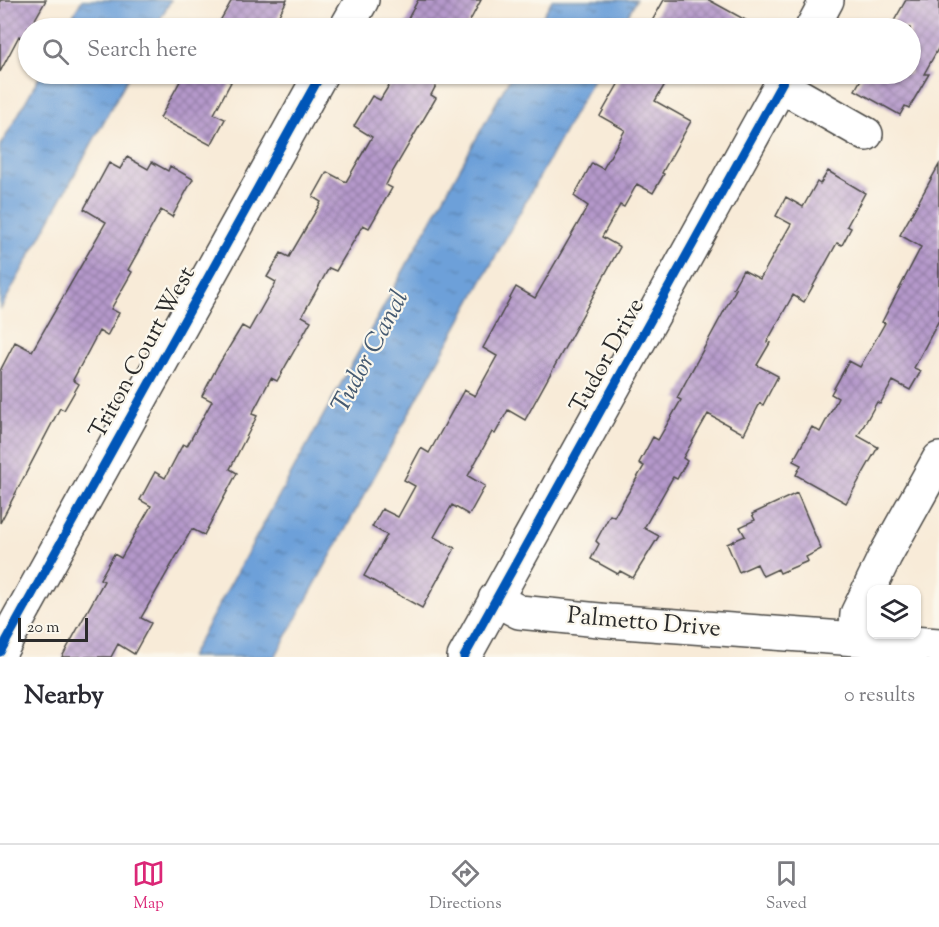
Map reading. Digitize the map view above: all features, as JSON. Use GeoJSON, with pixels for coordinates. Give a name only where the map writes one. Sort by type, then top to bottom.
{"type":"FeatureCollection","features":[{"type":"Feature","properties":{"kind":"street"},"geometry":{"type":"LineString","coordinates":[[352,18],[362,0]]}},
{"type":"Feature","properties":{"kind":"street","name":"Triton Court West"},"geometry":{"type":"LineString","coordinates":[[0,652],[315,84]]}},
{"type":"Feature","properties":{"kind":"street","name":"Tudor Drive"},"geometry":{"type":"LineString","coordinates":[[464,657],[781,84]]}},
{"type":"Feature","properties":{"kind":"street"},"geometry":{"type":"LineString","coordinates":[[791,84],[866,134]]}},
{"type":"Feature","properties":{"kind":"street"},"geometry":{"type":"LineString","coordinates":[[855,639],[857,614],[885,556],[939,459]]}},
{"type":"Feature","properties":{"kind":"street","name":"Palmetto Drive"},"geometry":{"type":"LineString","coordinates":[[495,599],[519,612],[609,621],[939,645]]}},
{"type":"Feature","properties":{"kind":"water"},"geometry":{"type":"Polygon","coordinates":[[[82,0],[171,0],[161,18],[72,18],[82,0]]]}},
{"type":"Feature","properties":{"kind":"water"},"geometry":{"type":"Polygon","coordinates":[[[552,0],[636,0],[626,18],[542,18],[552,0]]]}},
{"type":"Feature","properties":{"kind":"water"},"geometry":{"type":"Polygon","coordinates":[[[35,84],[124,84],[0,310],[0,147],[35,84]]]}},
{"type":"Feature","properties":{"kind":"water","name":"Tudor Canal"},"geometry":{"type":"Polygon","coordinates":[[[506,84],[590,84],[275,657],[190,657],[506,84]]]}},
{"type":"Feature","properties":{"kind":"building"},"geometry":{"type":"Polygon","coordinates":[[[0,0],[46,0],[36,18],[18,18],[18,38],[0,72],[0,0]]]}},
{"type":"Feature","properties":{"kind":"building"},"geometry":{"type":"Polygon","coordinates":[[[232,0],[287,0],[277,18],[222,18],[232,0]]]}},
{"type":"Feature","properties":{"kind":"building"},"geometry":{"type":"Polygon","coordinates":[[[418,0],[481,0],[471,18],[408,18],[418,0]]]}},
{"type":"Feature","properties":{"kind":"building"},"geometry":{"type":"Polygon","coordinates":[[[664,0],[709,0],[742,18],[654,18],[664,0]]]}},
{"type":"Feature","properties":{"kind":"building"},"geometry":{"type":"Polygon","coordinates":[[[906,0],[939,0],[939,47],[924,74],[929,74],[909,108],[905,106],[900,115],[855,90],[858,84],[921,84],[921,18],[896,18],[906,0]]]}},
{"type":"Feature","properties":{"kind":"building"},"geometry":{"type":"Polygon","coordinates":[[[179,84],[230,84],[214,114],[225,119],[211,145],[160,118],[179,84]]]}},
{"type":"Feature","properties":{"kind":"building"},"geometry":{"type":"Polygon","coordinates":[[[390,84],[437,84],[431,95],[436,98],[393,171],[386,185],[392,188],[369,228],[363,225],[336,271],[329,268],[302,316],[311,321],[277,381],[271,378],[252,414],[257,416],[230,469],[237,473],[204,535],[192,529],[141,618],[151,623],[134,654],[118,644],[111,657],[62,657],[104,581],[100,579],[114,554],[121,558],[151,506],[140,500],[155,472],[165,478],[183,444],[187,446],[212,401],[202,396],[217,367],[242,326],[249,330],[276,282],[267,277],[281,253],[289,257],[321,202],[313,197],[327,172],[346,182],[372,137],[354,126],[372,96],[380,100],[390,84]]]}},
{"type":"Feature","properties":{"kind":"building"},"geometry":{"type":"Polygon","coordinates":[[[618,84],[665,84],[655,101],[691,121],[653,193],[637,184],[624,207],[620,205],[602,237],[620,247],[525,420],[508,410],[495,434],[492,432],[468,476],[485,486],[469,515],[452,505],[434,537],[455,548],[422,608],[364,576],[387,535],[372,527],[382,509],[398,517],[415,486],[404,480],[421,448],[429,453],[464,390],[475,396],[497,356],[483,348],[516,287],[535,298],[588,206],[574,196],[592,163],[603,169],[625,130],[600,116],[618,84]]]}},
{"type":"Feature","properties":{"kind":"building"},"geometry":{"type":"Polygon","coordinates":[[[127,157],[148,169],[152,162],[168,171],[170,166],[193,179],[172,217],[161,210],[128,270],[132,272],[111,309],[119,313],[107,336],[99,331],[73,380],[79,384],[64,410],[60,408],[0,523],[0,371],[15,342],[32,351],[106,222],[84,209],[109,163],[120,169],[127,157]]]}},
{"type":"Feature","properties":{"kind":"building"},"geometry":{"type":"Polygon","coordinates":[[[939,165],[939,320],[914,368],[921,371],[910,390],[893,381],[880,404],[877,402],[858,436],[878,447],[846,503],[796,475],[801,465],[793,461],[812,427],[820,432],[838,398],[831,394],[849,361],[860,367],[885,323],[882,322],[921,247],[900,235],[939,165]]]}},
{"type":"Feature","properties":{"kind":"building"},"geometry":{"type":"Polygon","coordinates":[[[828,171],[865,193],[847,226],[851,228],[842,245],[837,243],[804,302],[793,295],[767,342],[770,343],[757,365],[778,376],[763,405],[760,403],[744,434],[708,414],[683,458],[687,461],[677,479],[673,477],[644,528],[659,536],[633,578],[620,571],[618,574],[591,559],[599,544],[596,541],[610,515],[614,517],[644,466],[639,463],[653,437],[658,440],[681,400],[677,398],[736,289],[733,288],[743,270],[760,279],[791,224],[776,216],[786,197],[803,207],[817,182],[820,184],[828,171]]]}},
{"type":"Feature","properties":{"kind":"building"},"geometry":{"type":"Polygon","coordinates":[[[797,493],[821,549],[806,557],[808,561],[780,573],[778,569],[763,576],[757,564],[739,572],[727,544],[745,536],[740,527],[755,520],[752,514],[797,493]]]}},
{"type":"Feature","properties":{"kind":"cycle path"},"geometry":{"type":"LineString","coordinates":[[0,652],[315,84]]}},
{"type":"Feature","properties":{"kind":"cycle path"},"geometry":{"type":"LineString","coordinates":[[464,657],[781,84]]}}]}
